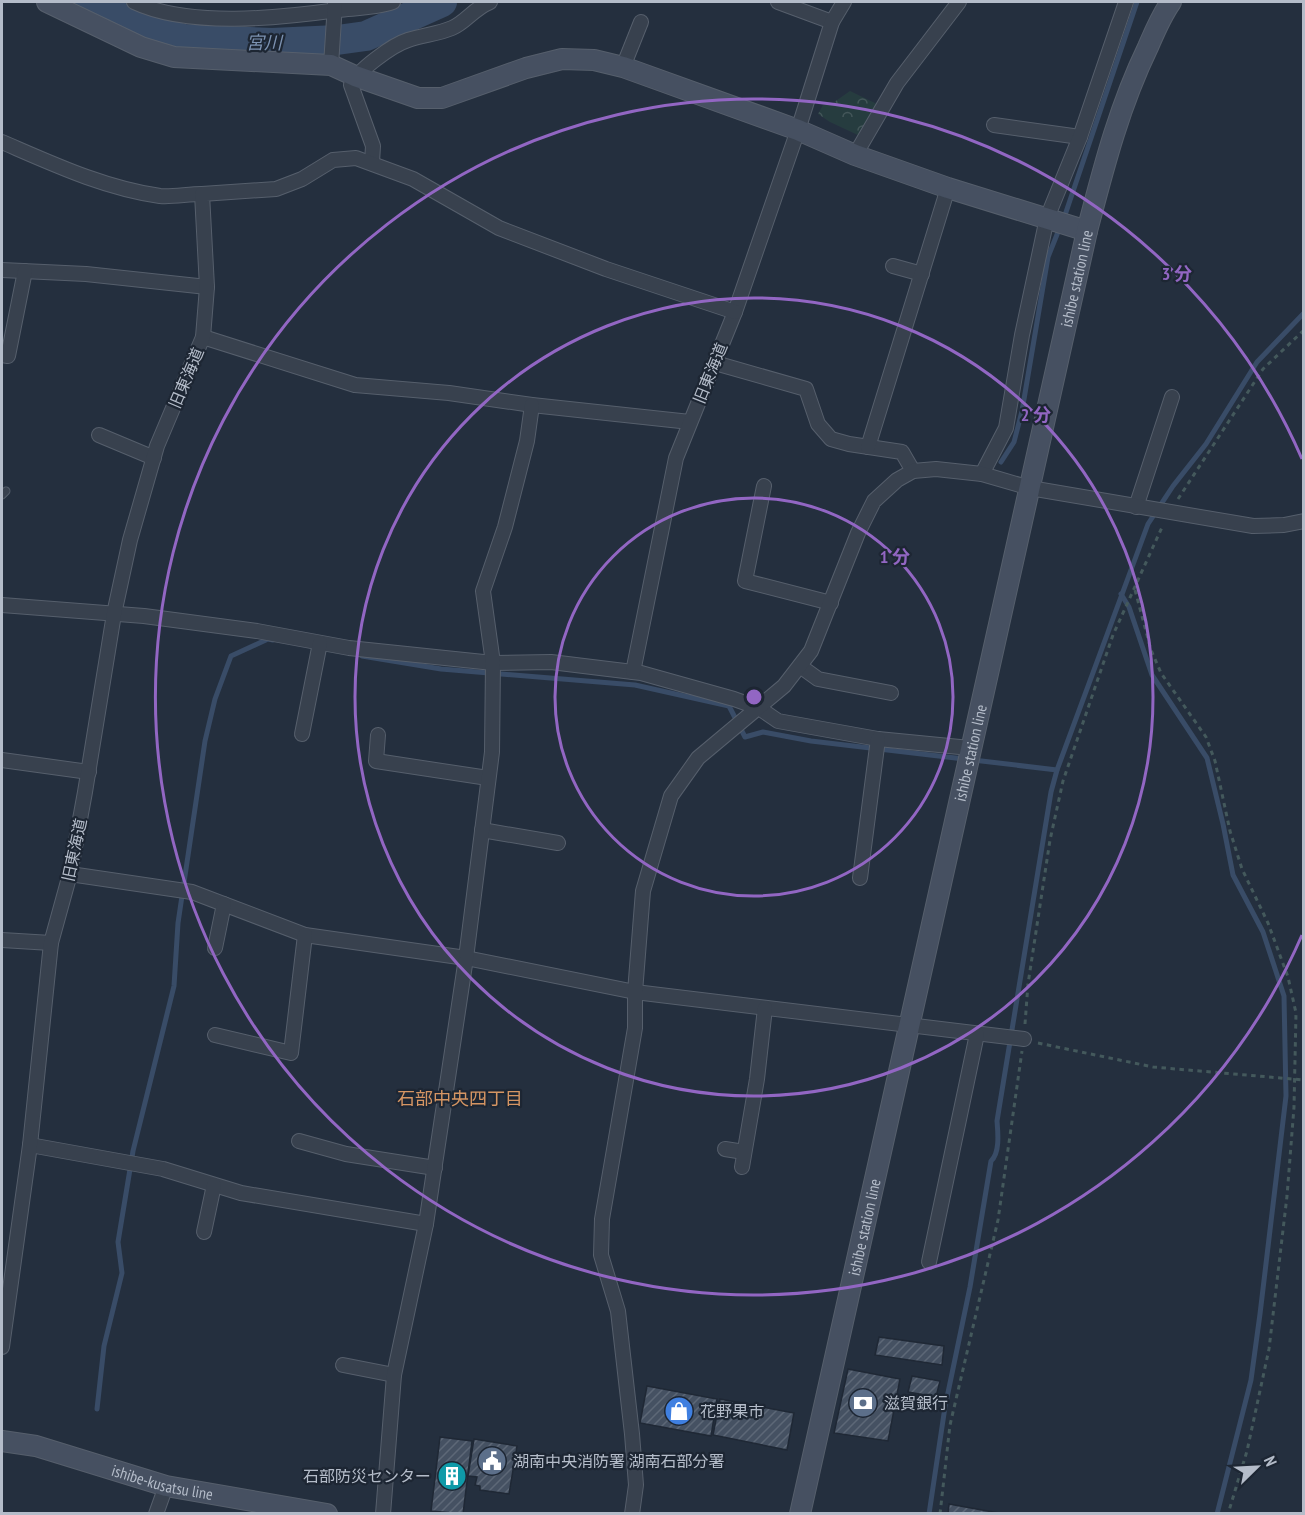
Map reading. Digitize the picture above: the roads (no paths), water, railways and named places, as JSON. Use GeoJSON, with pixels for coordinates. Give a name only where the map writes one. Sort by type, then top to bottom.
{"type":"FeatureCollection","features":[{"type":"Feature","properties":{"kind":"main road"},"geometry":{"type":"LineString","coordinates":[[46,2],[141,47],[174,57],[332,58],[355,76],[418,98],[442,98],[526,68],[562,59],[594,60],[623,67],[798,130],[855,155],[948,188],[1087,231]]}},
{"type":"Feature","properties":{"kind":"main road","name":"ishibe station line"},"geometry":{"type":"LineString","coordinates":[[800,1514],[907,1026],[1087,231],[1115,126],[1133,77],[1171,2]]}},
{"type":"Feature","properties":{"kind":"main road","name":"ishibe-kusatsu line"},"geometry":{"type":"LineString","coordinates":[[2,1441],[36,1446],[166,1486],[327,1514]]}},
{"type":"Feature","properties":{"kind":"street"},"geometry":{"type":"LineString","coordinates":[[134,2],[147,8],[190,16],[235,19],[393,2]]}},
{"type":"Feature","properties":{"kind":"street"},"geometry":{"type":"LineString","coordinates":[[372,162],[373,146],[351,85],[355,76],[406,40],[455,27],[478,7],[490,2]]}},
{"type":"Feature","properties":{"kind":"street"},"geometry":{"type":"LineString","coordinates":[[778,2],[832,22]]}},
{"type":"Feature","properties":{"kind":"street","name":"旧東海道"},"geometry":{"type":"LineString","coordinates":[[2,1347],[30,1145],[51,943],[70,874],[114,614],[130,540],[154,458],[203,337],[355,385],[449,393],[532,405],[690,422],[735,312],[798,130],[832,22],[844,2]]}},
{"type":"Feature","properties":{"kind":"street"},"geometry":{"type":"LineString","coordinates":[[855,155],[897,82],[958,2]]}},
{"type":"Feature","properties":{"kind":"street"},"geometry":{"type":"LineString","coordinates":[[982,474],[1006,428],[1022,335],[1047,218],[1080,137],[1126,2]]}},
{"type":"Feature","properties":{"kind":"street"},"geometry":{"type":"LineString","coordinates":[[332,58],[335,10]]}},
{"type":"Feature","properties":{"kind":"street"},"geometry":{"type":"LineString","coordinates":[[623,67],[641,22]]}},
{"type":"Feature","properties":{"kind":"street"},"geometry":{"type":"LineString","coordinates":[[994,125],[1080,137]]}},
{"type":"Feature","properties":{"kind":"street"},"geometry":{"type":"LineString","coordinates":[[2,142],[78,175],[162,196],[276,189],[302,179],[333,160],[356,158],[413,179],[500,228],[606,268],[735,312]]}},
{"type":"Feature","properties":{"kind":"street"},"geometry":{"type":"LineString","coordinates":[[868,447],[948,188]]}},
{"type":"Feature","properties":{"kind":"street"},"geometry":{"type":"LineString","coordinates":[[202,194],[207,287],[203,337]]}},
{"type":"Feature","properties":{"kind":"street"},"geometry":{"type":"LineString","coordinates":[[893,266],[922,274]]}},
{"type":"Feature","properties":{"kind":"street"},"geometry":{"type":"LineString","coordinates":[[2,270],[86,274],[207,287]]}},
{"type":"Feature","properties":{"kind":"street"},"geometry":{"type":"LineString","coordinates":[[2,355],[8,356],[25,271]]}},
{"type":"Feature","properties":{"kind":"street"},"geometry":{"type":"LineString","coordinates":[[715,363],[806,389],[818,424],[831,439],[902,452],[913,471]]}},
{"type":"Feature","properties":{"kind":"street"},"geometry":{"type":"LineString","coordinates":[[1136,507],[1172,397]]}},
{"type":"Feature","properties":{"kind":"street"},"geometry":{"type":"LineString","coordinates":[[382,1514],[394,1375],[426,1224],[435,1168],[466,958],[492,752],[493,663],[483,591],[505,526],[527,441],[532,405]]}},
{"type":"Feature","properties":{"kind":"street"},"geometry":{"type":"LineString","coordinates":[[633,672],[676,458],[690,422]]}},
{"type":"Feature","properties":{"kind":"street"},"geometry":{"type":"LineString","coordinates":[[99,435],[154,458]]}},
{"type":"Feature","properties":{"kind":"street"},"geometry":{"type":"LineString","coordinates":[[632,1514],[636,1485],[632,1434],[618,1311],[601,1255],[602,1219],[634,1028],[644,891],[670,796],[698,758],[784,686],[800,666],[811,651],[873,501],[897,480],[913,471],[936,469],[982,474],[1030,488],[1253,526],[1284,525],[1304,521]]}},
{"type":"Feature","properties":{"kind":"street"},"geometry":{"type":"LineString","coordinates":[[764,486],[746,581],[831,603]]}},
{"type":"Feature","properties":{"kind":"street"},"geometry":{"type":"LineString","coordinates":[[2,605],[114,614],[257,631],[349,648],[493,663],[551,662],[633,672],[734,699],[759,708],[778,721],[878,739],[970,748]]}},
{"type":"Feature","properties":{"kind":"street"},"geometry":{"type":"LineString","coordinates":[[302,734],[320,642]]}},
{"type":"Feature","properties":{"kind":"street"},"geometry":{"type":"LineString","coordinates":[[800,666],[818,679],[891,693]]}},
{"type":"Feature","properties":{"kind":"street"},"geometry":{"type":"LineString","coordinates":[[378,735],[376,761],[488,778]]}},
{"type":"Feature","properties":{"kind":"street"},"geometry":{"type":"LineString","coordinates":[[860,878],[878,739]]}},
{"type":"Feature","properties":{"kind":"street"},"geometry":{"type":"LineString","coordinates":[[2,760],[89,772]]}},
{"type":"Feature","properties":{"kind":"street"},"geometry":{"type":"LineString","coordinates":[[482,830],[558,843]]}},
{"type":"Feature","properties":{"kind":"street"},"geometry":{"type":"LineString","coordinates":[[70,874],[192,892],[305,935],[466,958],[635,992],[1024,1039]]}},
{"type":"Feature","properties":{"kind":"street"},"geometry":{"type":"LineString","coordinates":[[214,948],[224,904]]}},
{"type":"Feature","properties":{"kind":"street"},"geometry":{"type":"LineString","coordinates":[[214,1035],[291,1053],[305,935]]}},
{"type":"Feature","properties":{"kind":"street"},"geometry":{"type":"LineString","coordinates":[[2,940],[51,943]]}},
{"type":"Feature","properties":{"kind":"street"},"geometry":{"type":"LineString","coordinates":[[742,1167],[757,1078],[765,1008]]}},
{"type":"Feature","properties":{"kind":"street"},"geometry":{"type":"LineString","coordinates":[[929,1262],[977,1034]]}},
{"type":"Feature","properties":{"kind":"street"},"geometry":{"type":"LineString","coordinates":[[299,1141],[346,1154],[435,1168]]}},
{"type":"Feature","properties":{"kind":"street"},"geometry":{"type":"LineString","coordinates":[[30,1145],[164,1169],[241,1193],[426,1224]]}},
{"type":"Feature","properties":{"kind":"street"},"geometry":{"type":"LineString","coordinates":[[725,1149],[744,1152]]}},
{"type":"Feature","properties":{"kind":"street"},"geometry":{"type":"LineString","coordinates":[[204,1232],[214,1185]]}},
{"type":"Feature","properties":{"kind":"street"},"geometry":{"type":"LineString","coordinates":[[343,1365],[394,1375]]}},
{"type":"Feature","properties":{"kind":"street"},"geometry":{"type":"LineString","coordinates":[[156,1514],[166,1486]]}},
{"type":"Feature","properties":{"kind":"waterway","name":"宮川"},"geometry":{"type":"LineString","coordinates":[[85,2],[146,28],[183,39],[272,43],[337,40],[366,36],[442,2]]}},
{"type":"Feature","properties":{"kind":"waterway"},"geometry":{"type":"LineString","coordinates":[[1064,218],[1137,2]]}},
{"type":"Feature","properties":{"kind":"waterway"},"geometry":{"type":"LineString","coordinates":[[1001,462],[1014,442],[1022,411],[1048,257],[1060,227]]}},
{"type":"Feature","properties":{"kind":"waterway"},"geometry":{"type":"LineString","coordinates":[[929,1514],[945,1407],[970,1287],[991,1161],[997,1148],[997,1121],[1051,792],[1057,770],[1148,524],[1173,486],[1206,444],[1257,362],[1304,313]]}},
{"type":"Feature","properties":{"kind":"waterway"},"geometry":{"type":"LineString","coordinates":[[1121,594],[1129,607],[1152,675],[1207,758],[1233,875],[1263,932],[1284,996],[1286,1096],[1260,1314],[1251,1380],[1217,1514]]}},
{"type":"Feature","properties":{"kind":"waterway"},"geometry":{"type":"LineString","coordinates":[[97,1409],[104,1346],[122,1273],[118,1242],[133,1151],[174,986],[178,923],[205,741],[215,699],[231,656],[268,639],[273,640]]}},
{"type":"Feature","properties":{"kind":"waterway"},"geometry":{"type":"LineString","coordinates":[[362,656],[441,669],[635,685],[729,706],[745,737],[763,732],[811,741],[964,759]]}},
{"type":"Feature","properties":{"kind":"waterway"},"geometry":{"type":"LineString","coordinates":[[973,760],[1057,770]]}},
{"type":"Feature","properties":{"kind":"place","name":"滋賀銀行"},"geometry":{"type":"Point","coordinates":[863,1403]}},
{"type":"Feature","properties":{"kind":"place","name":"花野果市"},"geometry":{"type":"Point","coordinates":[679,1411]}},
{"type":"Feature","properties":{"kind":"place","name":"湖南中央消防署 湖南石部分署"},"geometry":{"type":"Point","coordinates":[492,1461]}},
{"type":"Feature","properties":{"kind":"place","name":"石部防災センター"},"geometry":{"type":"Point","coordinates":[452,1476]}},
{"type":"Feature","properties":{"kind":"district","name":"石部中央四丁目"},"geometry":{"type":"Point","coordinates":[460,1098]}}]}
